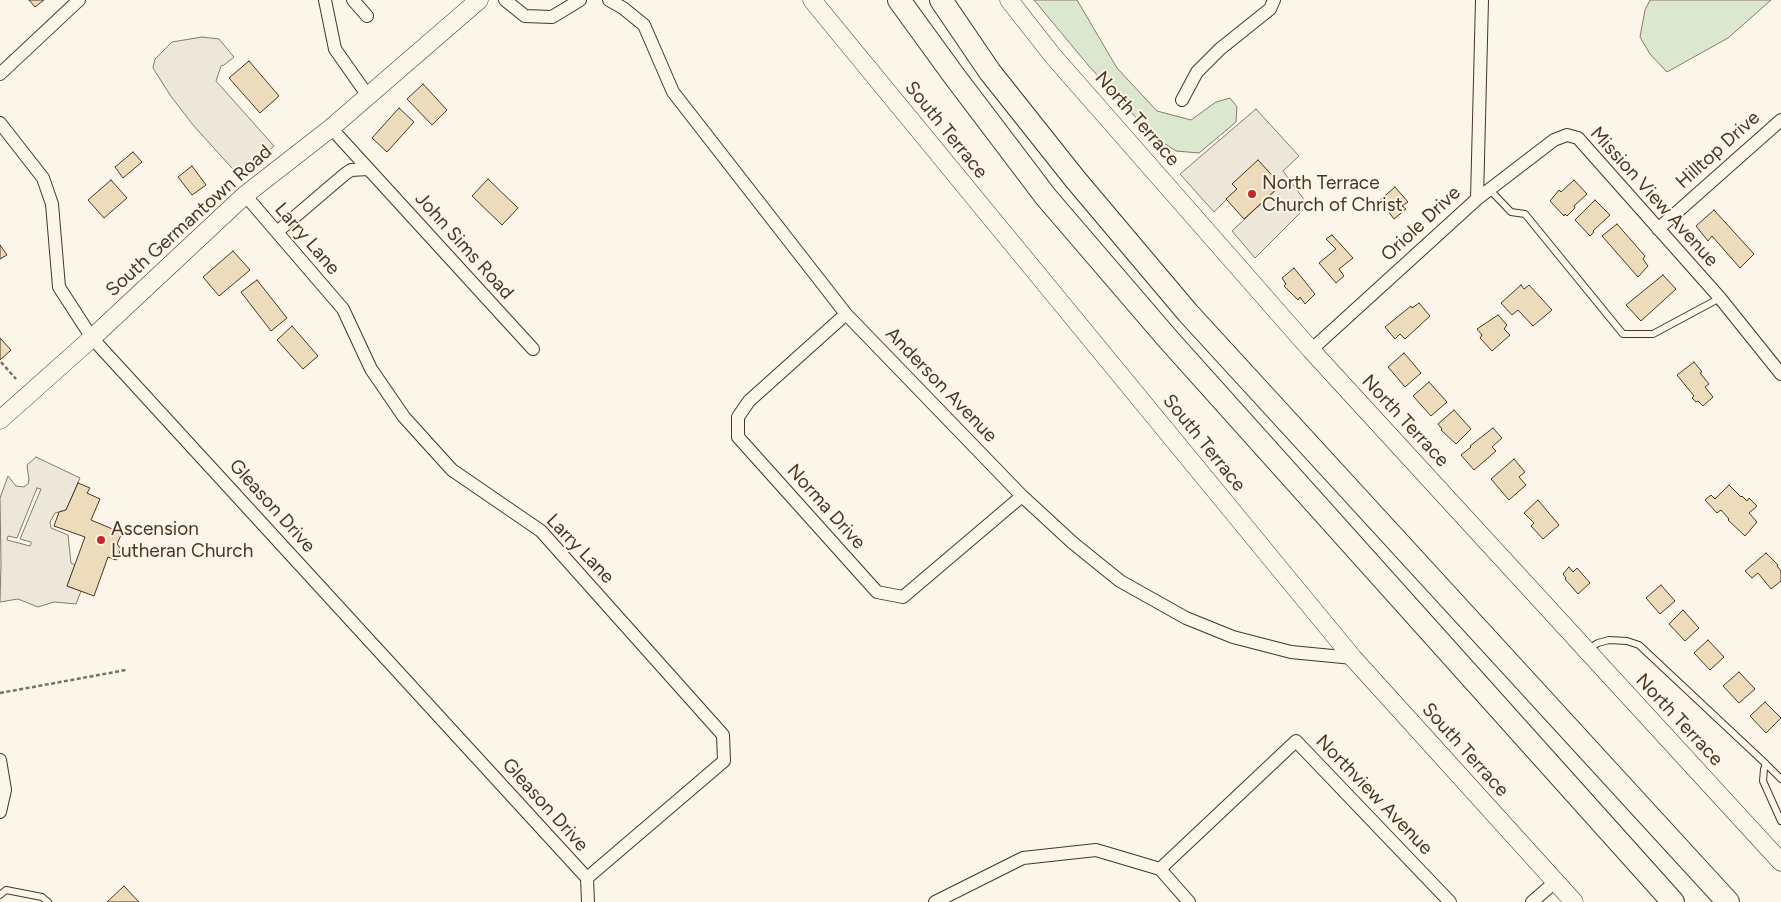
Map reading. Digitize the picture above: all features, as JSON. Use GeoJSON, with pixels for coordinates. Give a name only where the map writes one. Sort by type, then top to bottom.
{"type":"FeatureCollection","features":[{"type":"Feature","properties":{"kind":"highway"},"geometry":{"type":"LineString","coordinates":[[899,0],[1046,197],[1168,339],[1674,902]]}},
{"type":"Feature","properties":{"kind":"highway"},"geometry":{"type":"LineString","coordinates":[[941,0],[990,72],[1075,179],[1188,312],[1728,902]]}},
{"type":"Feature","properties":{"kind":"street"},"geometry":{"type":"LineString","coordinates":[[0,74],[79,0]]}},
{"type":"Feature","properties":{"kind":"street"},"geometry":{"type":"LineString","coordinates":[[325,0],[335,49],[368,96]]}},
{"type":"Feature","properties":{"kind":"street"},"geometry":{"type":"LineString","coordinates":[[353,0],[367,16]]}},
{"type":"Feature","properties":{"kind":"street","name":"South Germantown Road"},"geometry":{"type":"LineString","coordinates":[[0,420],[92,338],[245,195],[331,128],[479,0]]}},
{"type":"Feature","properties":{"kind":"street"},"geometry":{"type":"LineString","coordinates":[[506,0],[525,16],[552,17],[580,0]]}},
{"type":"Feature","properties":{"kind":"street","name":"Anderson Avenue"},"geometry":{"type":"LineString","coordinates":[[609,0],[623,8],[644,25],[673,92],[846,314],[1022,496],[1074,543],[1120,581],[1186,618],[1233,637],[1291,652],[1353,658]]}},
{"type":"Feature","properties":{"kind":"street","name":"South Terrace"},"geometry":{"type":"LineString","coordinates":[[812,0],[1353,658],[1574,902]]}},
{"type":"Feature","properties":{"kind":"street","name":"North Terrace"},"geometry":{"type":"LineString","coordinates":[[1009,0],[1053,56],[1311,350],[1778,856]]}},
{"type":"Feature","properties":{"kind":"street"},"geometry":{"type":"LineString","coordinates":[[1182,100],[1197,72],[1220,49],[1270,9],[1274,0]]}},
{"type":"Feature","properties":{"kind":"street","name":"Oriole Drive"},"geometry":{"type":"LineString","coordinates":[[1311,350],[1477,199],[1482,0]]}},
{"type":"Feature","properties":{"kind":"street","name":"Hilltop Drive"},"geometry":{"type":"LineString","coordinates":[[1658,229],[1781,120]]}},
{"type":"Feature","properties":{"kind":"street","name":"Gleason Drive"},"geometry":{"type":"LineString","coordinates":[[0,123],[44,178],[52,204],[60,287],[92,338],[587,878]]}},
{"type":"Feature","properties":{"kind":"street","name":"John Sims Road"},"geometry":{"type":"LineString","coordinates":[[331,128],[533,349]]}},
{"type":"Feature","properties":{"kind":"street","name":"Mission View Avenue"},"geometry":{"type":"LineString","coordinates":[[1477,199],[1554,140],[1567,135],[1578,138],[1720,298],[1781,374]]}},
{"type":"Feature","properties":{"kind":"street"},"geometry":{"type":"LineString","coordinates":[[277,232],[315,202],[345,174],[351,170],[368,169]]}},
{"type":"Feature","properties":{"kind":"street","name":"Larry Lane"},"geometry":{"type":"LineString","coordinates":[[245,195],[344,309],[371,369],[404,417],[452,470],[541,532],[723,735],[724,761],[587,878]]}},
{"type":"Feature","properties":{"kind":"street","name":"Norma Drive"},"geometry":{"type":"LineString","coordinates":[[846,314],[749,402],[738,417],[738,437],[877,592],[903,597],[1022,496]]}},
{"type":"Feature","properties":{"kind":"street","name":"Northview Avenue"},"geometry":{"type":"LineString","coordinates":[[1160,869],[1296,741],[1450,902]]}},
{"type":"Feature","properties":{"kind":"street"},"geometry":{"type":"LineString","coordinates":[[0,760],[5,790],[0,812]]}},
{"type":"Feature","properties":{"kind":"street"},"geometry":{"type":"LineString","coordinates":[[934,902],[1023,858],[1096,850],[1160,869],[1189,902]]}},
{"type":"Feature","properties":{"kind":"street"},"geometry":{"type":"LineString","coordinates":[[587,878],[588,902]]}},
{"type":"Feature","properties":{"kind":"street"},"geometry":{"type":"LineString","coordinates":[[1532,902],[1555,882]]}},
{"type":"Feature","properties":{"kind":"lane"},"geometry":{"type":"LineString","coordinates":[[1490,190],[1511,212],[1525,214],[1624,334],[1654,334],[1720,298]]}},
{"type":"Feature","properties":{"kind":"lane"},"geometry":{"type":"LineString","coordinates":[[1587,650],[1598,643],[1609,640],[1627,641],[1639,645],[1781,779]]}},
{"type":"Feature","properties":{"kind":"lane"},"geometry":{"type":"LineString","coordinates":[[1766,764],[1763,781],[1781,821]]}},
{"type":"Feature","properties":{"kind":"lane"},"geometry":{"type":"LineString","coordinates":[[0,895],[6,890],[42,897],[48,902]]}},
{"type":"Feature","properties":{"kind":"path"},"geometry":{"type":"LineString","coordinates":[[1,362],[16,379]]}},
{"type":"Feature","properties":{"kind":"path"},"geometry":{"type":"LineString","coordinates":[[0,692],[126,670]]}},
{"type":"Feature","properties":{"kind":"green space"},"geometry":{"type":"Polygon","coordinates":[[[1034,0],[1077,0],[1117,68],[1157,111],[1191,120],[1216,102],[1230,98],[1237,107],[1236,122],[1199,153],[1176,151],[1153,136],[1088,65],[1034,0]]]}},
{"type":"Feature","properties":{"kind":"green space"},"geometry":{"type":"Polygon","coordinates":[[[1650,0],[1771,0],[1728,38],[1667,72],[1650,54],[1640,37],[1645,10],[1650,0]]]}},
{"type":"Feature","properties":{"kind":"shaded area"},"geometry":{"type":"Polygon","coordinates":[[[202,37],[219,39],[234,57],[221,66],[216,81],[274,146],[240,177],[193,125],[170,95],[153,68],[155,59],[172,42],[202,37]]]}},
{"type":"Feature","properties":{"kind":"shaded area"},"geometry":{"type":"Polygon","coordinates":[[[1256,109],[1299,156],[1283,171],[1308,205],[1255,258],[1232,231],[1281,185],[1258,161],[1237,189],[1214,212],[1180,174],[1256,109]]]}},
{"type":"Feature","properties":{"kind":"shaded area"},"geometry":{"type":"Polygon","coordinates":[[[36,457],[80,478],[66,510],[55,513],[50,522],[51,528],[68,535],[71,563],[75,565],[67,586],[81,591],[76,604],[54,602],[38,607],[18,599],[0,602],[0,498],[8,476],[16,486],[24,487],[28,484],[27,465],[36,457]],[[37,488],[17,538],[8,536],[7,540],[30,546],[31,542],[20,539],[41,489],[37,488]]]}},
{"type":"Feature","properties":{"kind":"building"},"geometry":{"type":"Polygon","coordinates":[[[29,0],[44,0],[35,7],[29,0]]]}},
{"type":"Feature","properties":{"kind":"building"},"geometry":{"type":"Polygon","coordinates":[[[249,61],[279,96],[260,113],[229,78],[249,61]]]}},
{"type":"Feature","properties":{"kind":"building"},"geometry":{"type":"Polygon","coordinates":[[[423,84],[447,110],[432,125],[407,99],[423,84]]]}},
{"type":"Feature","properties":{"kind":"building"},"geometry":{"type":"Polygon","coordinates":[[[399,108],[414,122],[387,152],[372,138],[399,108]]]}},
{"type":"Feature","properties":{"kind":"building"},"geometry":{"type":"Polygon","coordinates":[[[133,152],[142,162],[123,178],[115,167],[133,152]]]}},
{"type":"Feature","properties":{"kind":"building","name":"North Terrace Church of Christ"},"geometry":{"type":"Polygon","coordinates":[[[1258,160],[1281,185],[1244,219],[1226,199],[1237,189],[1232,184],[1258,160]]]}},
{"type":"Feature","properties":{"kind":"building"},"geometry":{"type":"Polygon","coordinates":[[[192,166],[206,185],[192,195],[178,177],[192,166]]]}},
{"type":"Feature","properties":{"kind":"building"},"geometry":{"type":"Polygon","coordinates":[[[488,179],[518,208],[502,225],[472,196],[488,179]]]}},
{"type":"Feature","properties":{"kind":"building"},"geometry":{"type":"Polygon","coordinates":[[[111,180],[127,198],[104,218],[88,200],[111,180]]]}},
{"type":"Feature","properties":{"kind":"building"},"geometry":{"type":"Polygon","coordinates":[[[1574,180],[1587,194],[1574,206],[1575,208],[1567,216],[1565,214],[1564,216],[1550,201],[1559,190],[1561,192],[1574,180]]]}},
{"type":"Feature","properties":{"kind":"building"},"geometry":{"type":"Polygon","coordinates":[[[1395,187],[1408,202],[1402,206],[1406,209],[1394,219],[1380,200],[1395,187]]]}},
{"type":"Feature","properties":{"kind":"building"},"geometry":{"type":"Polygon","coordinates":[[[1595,200],[1610,215],[1590,236],[1575,220],[1595,200]]]}},
{"type":"Feature","properties":{"kind":"building"},"geometry":{"type":"Polygon","coordinates":[[[1714,210],[1754,254],[1740,268],[1712,236],[1708,241],[1696,226],[1714,210]]]}},
{"type":"Feature","properties":{"kind":"building"},"geometry":{"type":"Polygon","coordinates":[[[1617,224],[1645,256],[1643,259],[1648,266],[1638,277],[1602,236],[1617,224]]]}},
{"type":"Feature","properties":{"kind":"building"},"geometry":{"type":"Polygon","coordinates":[[[1332,235],[1353,258],[1339,269],[1344,276],[1336,283],[1319,263],[1336,249],[1326,239],[1332,235]]]}},
{"type":"Feature","properties":{"kind":"building"},"geometry":{"type":"Polygon","coordinates":[[[0,245],[7,255],[0,259],[0,245]]]}},
{"type":"Feature","properties":{"kind":"building"},"geometry":{"type":"Polygon","coordinates":[[[233,251],[250,270],[219,296],[203,277],[233,251]]]}},
{"type":"Feature","properties":{"kind":"building"},"geometry":{"type":"Polygon","coordinates":[[[1294,268],[1315,294],[1305,304],[1300,297],[1298,300],[1284,286],[1286,284],[1282,278],[1294,268]]]}},
{"type":"Feature","properties":{"kind":"building"},"geometry":{"type":"Polygon","coordinates":[[[1663,275],[1676,289],[1641,321],[1626,305],[1663,275]]]}},
{"type":"Feature","properties":{"kind":"building"},"geometry":{"type":"Polygon","coordinates":[[[257,280],[287,318],[271,331],[241,292],[257,280]]]}},
{"type":"Feature","properties":{"kind":"building"},"geometry":{"type":"Polygon","coordinates":[[[1521,285],[1524,289],[1529,285],[1552,310],[1533,326],[1518,310],[1512,315],[1501,303],[1521,285]]]}},
{"type":"Feature","properties":{"kind":"building"},"geometry":{"type":"Polygon","coordinates":[[[1419,303],[1430,316],[1405,339],[1400,334],[1395,339],[1385,327],[1411,306],[1412,308],[1419,303]]]}},
{"type":"Feature","properties":{"kind":"building"},"geometry":{"type":"Polygon","coordinates":[[[1498,315],[1507,325],[1504,329],[1510,335],[1492,351],[1480,338],[1482,335],[1477,329],[1498,315]]]}},
{"type":"Feature","properties":{"kind":"building"},"geometry":{"type":"Polygon","coordinates":[[[292,326],[318,356],[303,369],[277,340],[292,326]]]}},
{"type":"Feature","properties":{"kind":"building"},"geometry":{"type":"Polygon","coordinates":[[[0,338],[11,350],[0,360],[0,338]]]}},
{"type":"Feature","properties":{"kind":"building"},"geometry":{"type":"Polygon","coordinates":[[[1404,353],[1421,373],[1405,387],[1388,367],[1404,353]]]}},
{"type":"Feature","properties":{"kind":"building"},"geometry":{"type":"Polygon","coordinates":[[[1694,362],[1709,384],[1705,387],[1713,397],[1703,406],[1692,398],[1694,396],[1677,375],[1694,362]]]}},
{"type":"Feature","properties":{"kind":"building"},"geometry":{"type":"Polygon","coordinates":[[[1429,382],[1447,402],[1431,416],[1413,396],[1429,382]]]}},
{"type":"Feature","properties":{"kind":"building"},"geometry":{"type":"Polygon","coordinates":[[[1454,410],[1471,429],[1456,444],[1441,430],[1438,424],[1454,410]]]}},
{"type":"Feature","properties":{"kind":"building"},"geometry":{"type":"Polygon","coordinates":[[[1493,428],[1502,438],[1492,447],[1496,451],[1474,470],[1461,455],[1493,428]]]}},
{"type":"Feature","properties":{"kind":"building"},"geometry":{"type":"Polygon","coordinates":[[[1514,459],[1525,472],[1519,477],[1526,485],[1509,500],[1491,479],[1514,459]]]}},
{"type":"Feature","properties":{"kind":"building","name":"Ascension Lutheran Church"},"geometry":{"type":"Polygon","coordinates":[[[78,483],[90,488],[87,493],[100,499],[91,520],[122,533],[117,544],[121,549],[116,560],[108,557],[94,596],[67,586],[85,537],[54,526],[59,512],[66,510],[78,483]]]}},
{"type":"Feature","properties":{"kind":"building"},"geometry":{"type":"Polygon","coordinates":[[[1729,485],[1741,497],[1747,501],[1749,498],[1757,506],[1749,513],[1757,522],[1745,536],[1728,520],[1721,510],[1717,513],[1705,500],[1711,495],[1715,499],[1729,485]]]}},
{"type":"Feature","properties":{"kind":"building"},"geometry":{"type":"Polygon","coordinates":[[[1538,500],[1559,525],[1543,539],[1531,526],[1534,523],[1524,513],[1538,500]]]}},
{"type":"Feature","properties":{"kind":"building"},"geometry":{"type":"Polygon","coordinates":[[[1766,553],[1778,565],[1781,571],[1781,581],[1771,589],[1758,573],[1752,578],[1745,571],[1766,553]]]}},
{"type":"Feature","properties":{"kind":"building"},"geometry":{"type":"Polygon","coordinates":[[[1569,567],[1573,572],[1577,568],[1590,583],[1578,594],[1563,574],[1569,567]]]}},
{"type":"Feature","properties":{"kind":"building"},"geometry":{"type":"Polygon","coordinates":[[[1661,585],[1675,601],[1660,614],[1646,598],[1661,585]]]}},
{"type":"Feature","properties":{"kind":"building"},"geometry":{"type":"Polygon","coordinates":[[[1683,610],[1699,628],[1685,641],[1669,624],[1683,610]]]}},
{"type":"Feature","properties":{"kind":"building"},"geometry":{"type":"Polygon","coordinates":[[[1708,640],[1724,657],[1710,670],[1694,653],[1708,640]]]}},
{"type":"Feature","properties":{"kind":"building"},"geometry":{"type":"Polygon","coordinates":[[[1739,672],[1755,689],[1739,703],[1723,686],[1739,672]]]}},
{"type":"Feature","properties":{"kind":"building"},"geometry":{"type":"Polygon","coordinates":[[[1765,702],[1781,718],[1766,733],[1750,716],[1765,702]]]}},
{"type":"Feature","properties":{"kind":"building"},"geometry":{"type":"Polygon","coordinates":[[[124,886],[139,902],[107,902],[124,886]]]}},
{"type":"Feature","properties":{"kind":"place","name":"North Terrace Church of Christ"},"geometry":{"type":"Point","coordinates":[1252,194]}},
{"type":"Feature","properties":{"kind":"place","name":"Ascension Lutheran Church"},"geometry":{"type":"Point","coordinates":[101,540]}}]}
